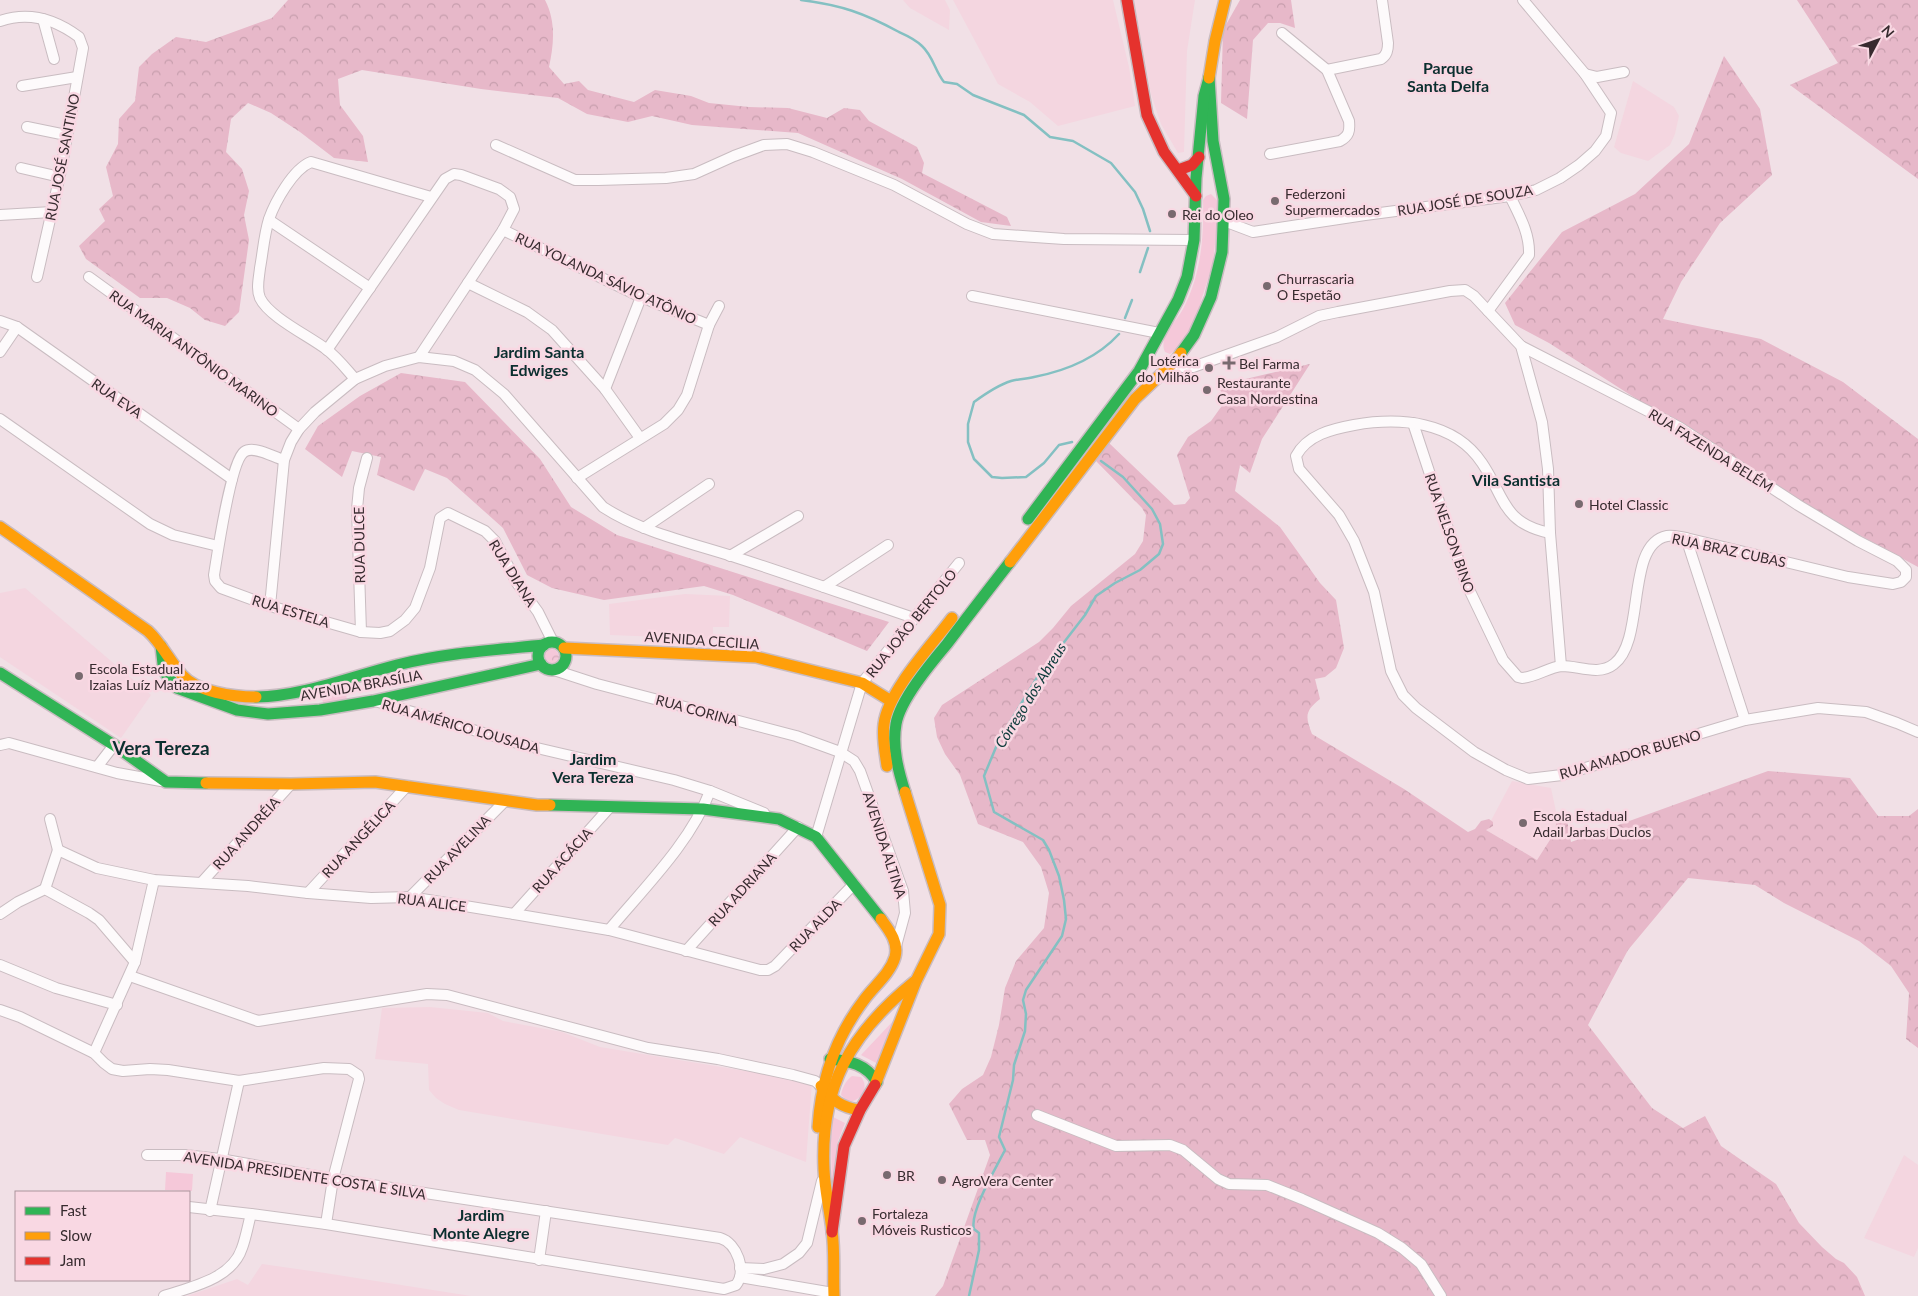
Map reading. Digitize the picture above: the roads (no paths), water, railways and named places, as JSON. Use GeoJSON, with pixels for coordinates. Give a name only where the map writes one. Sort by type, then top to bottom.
{"type":"FeatureCollection","features":[{"type":"Feature","properties":{"kind":"street"},"geometry":{"type":"LineString","coordinates":[[1127,0],[1132,19],[1144,104],[1155,132],[1180,178],[1208,190]]}},
{"type":"Feature","properties":{"kind":"street"},"geometry":{"type":"LineString","coordinates":[[832,1232],[844,1146],[860,1110],[877,1082],[916,981],[940,934],[941,914],[932,876],[920,844],[895,756],[895,734],[899,713],[931,664],[1135,399],[1172,364],[1194,335],[1211,297],[1222,252],[1224,222],[1208,190],[1199,157],[1204,96],[1209,77],[1214,41],[1225,0]]}},
{"type":"Feature","properties":{"kind":"street"},"geometry":{"type":"LineString","coordinates":[[1327,70],[1384,57],[1388,49],[1388,43],[1382,0]]}},
{"type":"Feature","properties":{"kind":"street"},"geometry":{"type":"LineString","coordinates":[[1523,0],[1585,74],[1597,77],[1624,72]]}},
{"type":"Feature","properties":{"kind":"street"},"geometry":{"type":"LineString","coordinates":[[0,21],[12,17],[32,16],[43,19],[54,59]]}},
{"type":"Feature","properties":{"kind":"street","name":"RUA JOSÉ SANTINO"},"geometry":{"type":"LineString","coordinates":[[37,277],[60,177],[82,48],[79,37],[54,22],[43,19]]}},
{"type":"Feature","properties":{"kind":"street"},"geometry":{"type":"LineString","coordinates":[[1270,154],[1340,142],[1348,135],[1350,130],[1349,121],[1327,70],[1282,34]]}},
{"type":"Feature","properties":{"kind":"street","name":"RUA JOSÉ DE SOUZA"},"geometry":{"type":"LineString","coordinates":[[1224,222],[1253,232],[1510,196],[1536,190],[1560,178],[1579,165],[1595,151],[1606,136],[1611,113],[1585,74]]}},
{"type":"Feature","properties":{"kind":"street"},"geometry":{"type":"LineString","coordinates":[[22,86],[77,77]]}},
{"type":"Feature","properties":{"kind":"street"},"geometry":{"type":"LineString","coordinates":[[1023,525],[1139,371],[1178,300],[1187,276],[1194,240],[1208,190],[1214,141],[1209,77]]}},
{"type":"Feature","properties":{"kind":"street"},"geometry":{"type":"LineString","coordinates":[[28,127],[66,135]]}},
{"type":"Feature","properties":{"kind":"street"},"geometry":{"type":"LineString","coordinates":[[496,145],[576,180],[598,180],[666,178],[694,174],[764,145],[787,144],[813,152],[894,185],[967,224],[993,234],[1064,239],[1194,240]]}},
{"type":"Feature","properties":{"kind":"street"},"geometry":{"type":"LineString","coordinates":[[1181,169],[1192,164],[1199,157]]}},
{"type":"Feature","properties":{"kind":"street"},"geometry":{"type":"LineString","coordinates":[[1168,159],[1208,190]]}},
{"type":"Feature","properties":{"kind":"street"},"geometry":{"type":"LineString","coordinates":[[355,379],[327,350],[269,310],[260,298],[258,290],[259,280],[269,220],[295,174],[304,164],[311,162],[431,197]]}},
{"type":"Feature","properties":{"kind":"street"},"geometry":{"type":"LineString","coordinates":[[21,168],[60,177]]}},
{"type":"Feature","properties":{"kind":"street"},"geometry":{"type":"LineString","coordinates":[[327,350],[431,197],[445,179],[454,174],[461,175],[499,189],[510,197],[514,209],[503,230],[419,357]]}},
{"type":"Feature","properties":{"kind":"street"},"geometry":{"type":"LineString","coordinates":[[1488,311],[1528,255],[1529,245],[1526,230],[1510,196]]}},
{"type":"Feature","properties":{"kind":"street"},"geometry":{"type":"LineString","coordinates":[[0,215],[52,212]]}},
{"type":"Feature","properties":{"kind":"street"},"geometry":{"type":"LineString","coordinates":[[269,220],[370,288]]}},
{"type":"Feature","properties":{"kind":"street","name":"RUA YOLANDA SÁVIO ATÔNIO"},"geometry":{"type":"LineString","coordinates":[[503,230],[641,297],[709,325]]}},
{"type":"Feature","properties":{"kind":"street","name":"RUA MARIA ANTÔNIO MARINO"},"geometry":{"type":"LineString","coordinates":[[89,277],[299,429]]}},
{"type":"Feature","properties":{"kind":"street"},"geometry":{"type":"LineString","coordinates":[[468,283],[527,312],[552,330],[605,389],[640,438]]}},
{"type":"Feature","properties":{"kind":"street"},"geometry":{"type":"LineString","coordinates":[[1153,345],[1159,358],[1182,367],[1193,367],[1277,337],[1320,316],[1431,294],[1465,290],[1474,296],[1521,346],[1542,422],[1548,469],[1550,533],[1561,666]]}},
{"type":"Feature","properties":{"kind":"street"},"geometry":{"type":"LineString","coordinates":[[972,296],[1159,333]]}},
{"type":"Feature","properties":{"kind":"street"},"geometry":{"type":"LineString","coordinates":[[605,389],[641,297]]}},
{"type":"Feature","properties":{"kind":"street"},"geometry":{"type":"LineString","coordinates":[[577,478],[664,424],[678,410],[687,396],[709,325],[718,306]]}},
{"type":"Feature","properties":{"kind":"street","name":"RUA EVA"},"geometry":{"type":"LineString","coordinates":[[0,321],[17,327],[232,479]]}},
{"type":"Feature","properties":{"kind":"street"},"geometry":{"type":"LineString","coordinates":[[0,352],[17,327]]}},
{"type":"Feature","properties":{"kind":"street","name":"RUA FAZENDA BELÉM"},"geometry":{"type":"LineString","coordinates":[[1521,346],[1679,427],[1798,505],[1897,561]]}},
{"type":"Feature","properties":{"kind":"street"},"geometry":{"type":"LineString","coordinates":[[270,606],[284,460],[291,442],[299,429],[315,412],[355,379],[385,366],[419,357],[454,361],[475,370],[504,394],[603,507],[620,518],[644,528],[914,618]]}},
{"type":"Feature","properties":{"kind":"street"},"geometry":{"type":"LineString","coordinates":[[0,419],[150,524],[173,535],[218,546],[232,479],[240,457],[245,451],[253,450],[284,460]]}},
{"type":"Feature","properties":{"kind":"street","name":"RUA AMADOR BUENO"},"geometry":{"type":"LineString","coordinates":[[1550,533],[1534,530],[1520,522],[1510,513],[1482,462],[1470,448],[1454,435],[1434,426],[1413,423],[1366,423],[1342,427],[1320,434],[1307,442],[1296,456],[1300,469],[1339,515],[1354,541],[1374,592],[1391,672],[1403,695],[1416,708],[1490,762],[1528,779],[1562,775],[1745,720],[1818,708],[1866,712],[1897,722],[1918,732]]}},
{"type":"Feature","properties":{"kind":"street","name":"RUA NELSON BINO"},"geometry":{"type":"LineString","coordinates":[[1413,423],[1466,583],[1503,660],[1518,677],[1522,678],[1561,666]]}},
{"type":"Feature","properties":{"kind":"street","name":"RUA DULCE"},"geometry":{"type":"LineString","coordinates":[[361,632],[357,509],[359,488],[366,458]]}},
{"type":"Feature","properties":{"kind":"street"},"geometry":{"type":"LineString","coordinates":[[644,528],[709,484]]}},
{"type":"Feature","properties":{"kind":"street","name":"RUA DIANA"},"geometry":{"type":"LineString","coordinates":[[361,632],[380,633],[390,630],[405,620],[415,608],[430,568],[440,518],[448,513],[485,531],[495,541],[517,583],[538,612],[548,643]]}},
{"type":"Feature","properties":{"kind":"street"},"geometry":{"type":"LineString","coordinates":[[730,556],[798,516]]}},
{"type":"Feature","properties":{"kind":"street"},"geometry":{"type":"LineString","coordinates":[[0,527],[148,631],[161,644],[188,687]]}},
{"type":"Feature","properties":{"kind":"street","name":"RUA BRAZ CUBAS"},"geometry":{"type":"LineString","coordinates":[[1561,666],[1605,670],[1624,655],[1631,632],[1643,560],[1660,539],[1675,536],[1686,538],[1848,577],[1893,584],[1901,582],[1906,577],[1906,570],[1897,561]]}},
{"type":"Feature","properties":{"kind":"street"},"geometry":{"type":"LineString","coordinates":[[1686,538],[1745,720]]}},
{"type":"Feature","properties":{"kind":"street"},"geometry":{"type":"LineString","coordinates":[[824,587],[888,545]]}},
{"type":"Feature","properties":{"kind":"street","name":"RUA ESTELA"},"geometry":{"type":"LineString","coordinates":[[218,546],[214,581],[221,588],[270,606],[361,632]]}},
{"type":"Feature","properties":{"kind":"street"},"geometry":{"type":"LineString","coordinates":[[920,844],[904,815],[885,759],[884,722],[891,701],[904,681],[1006,548]]}},
{"type":"Feature","properties":{"kind":"street","name":"RUA JOÃO BERTOLO"},"geometry":{"type":"LineString","coordinates":[[862,683],[959,563]]}},
{"type":"Feature","properties":{"kind":"street"},"geometry":{"type":"LineString","coordinates":[[548,643],[558,643],[564,648],[565,662],[559,668],[554,670],[541,664],[538,656],[548,643]]}},
{"type":"Feature","properties":{"kind":"street","name":"AVENIDA BRASÍLIA"},"geometry":{"type":"LineString","coordinates":[[188,687],[233,696],[256,698],[279,696],[322,688],[406,664],[458,654],[548,643]]}},
{"type":"Feature","properties":{"kind":"street","name":"AVENIDA CECILIA"},"geometry":{"type":"LineString","coordinates":[[564,648],[756,658],[862,683],[891,701]]}},
{"type":"Feature","properties":{"kind":"street","name":"AVENIDA BRASÍLIA"},"geometry":{"type":"LineString","coordinates":[[188,687],[237,710],[268,714],[320,710],[373,701],[541,664]]}},
{"type":"Feature","properties":{"kind":"street","name":"RUA CORINA"},"geometry":{"type":"LineString","coordinates":[[554,670],[597,684],[796,736],[840,752]]}},
{"type":"Feature","properties":{"kind":"street"},"geometry":{"type":"LineString","coordinates":[[0,673],[114,745],[166,782]]}},
{"type":"Feature","properties":{"kind":"street"},"geometry":{"type":"LineString","coordinates":[[816,837],[862,683]]}},
{"type":"Feature","properties":{"kind":"street","name":"RUA AMÉRICO LOUSADA"},"geometry":{"type":"LineString","coordinates":[[373,701],[524,745],[710,790],[779,819]]}},
{"type":"Feature","properties":{"kind":"street"},"geometry":{"type":"LineString","coordinates":[[0,744],[9,743],[117,773],[166,782],[291,784],[376,782],[504,802],[566,807],[703,809],[779,819],[816,837],[894,936],[896,956],[845,1027],[830,1059],[821,1086],[818,1146],[824,1171],[832,1232],[834,1294],[740,1272]]}},
{"type":"Feature","properties":{"kind":"street"},"geometry":{"type":"LineString","coordinates":[[96,767],[114,745]]}},
{"type":"Feature","properties":{"kind":"street","name":"AVENIDA ALTINA"},"geometry":{"type":"LineString","coordinates":[[840,752],[854,761],[860,771],[903,891],[905,913],[896,946]]}},
{"type":"Feature","properties":{"kind":"street","name":"RUA ANDRÉIA"},"geometry":{"type":"LineString","coordinates":[[202,882],[291,784]]}},
{"type":"Feature","properties":{"kind":"street","name":"RUA ANGÉLICA"},"geometry":{"type":"LineString","coordinates":[[308,893],[407,786]]}},
{"type":"Feature","properties":{"kind":"street"},"geometry":{"type":"LineString","coordinates":[[609,930],[672,855],[703,809],[710,790]]}},
{"type":"Feature","properties":{"kind":"street","name":"RUA AVELINA"},"geometry":{"type":"LineString","coordinates":[[410,897],[504,802]]}},
{"type":"Feature","properties":{"kind":"street","name":"RUA ACÁCIA"},"geometry":{"type":"LineString","coordinates":[[514,914],[610,807]]}},
{"type":"Feature","properties":{"kind":"street"},"geometry":{"type":"LineString","coordinates":[[0,914],[18,902],[45,889],[58,850],[50,819]]}},
{"type":"Feature","properties":{"kind":"street","name":"RUA ADRIANA"},"geometry":{"type":"LineString","coordinates":[[686,951],[798,827]]}},
{"type":"Feature","properties":{"kind":"street","name":"RUA ALICE"},"geometry":{"type":"LineString","coordinates":[[58,850],[97,868],[154,880],[202,882],[371,898],[410,897],[609,930],[760,970],[768,970],[775,966]]}},
{"type":"Feature","properties":{"kind":"street"},"geometry":{"type":"LineString","coordinates":[[94,1053],[135,962],[154,880]]}},
{"type":"Feature","properties":{"kind":"street","name":"RUA ALDA"},"geometry":{"type":"LineString","coordinates":[[775,966],[854,884]]}},
{"type":"Feature","properties":{"kind":"street"},"geometry":{"type":"LineString","coordinates":[[45,889],[99,920],[135,962]]}},
{"type":"Feature","properties":{"kind":"street"},"geometry":{"type":"LineString","coordinates":[[0,965],[56,988],[116,1005]]}},
{"type":"Feature","properties":{"kind":"street"},"geometry":{"type":"LineString","coordinates":[[130,976],[258,1021],[427,994],[447,995],[648,1048],[718,1059],[815,1081],[831,1098],[844,1108],[860,1110]]}},
{"type":"Feature","properties":{"kind":"street"},"geometry":{"type":"LineString","coordinates":[[740,1272],[783,1264],[799,1253],[807,1242],[824,1171],[826,1124],[837,1077],[859,1038],[916,981]]}},
{"type":"Feature","properties":{"kind":"street"},"geometry":{"type":"LineString","coordinates":[[0,1010],[94,1053],[112,1069],[123,1071],[168,1070],[239,1081],[324,1068],[349,1069],[358,1074],[360,1080],[333,1179],[326,1224]]}},
{"type":"Feature","properties":{"kind":"street"},"geometry":{"type":"LineString","coordinates":[[830,1059],[857,1063],[867,1069],[877,1082]]}},
{"type":"Feature","properties":{"kind":"street"},"geometry":{"type":"LineString","coordinates":[[210,1211],[220,1159],[239,1081]]}},
{"type":"Feature","properties":{"kind":"street"},"geometry":{"type":"LineString","coordinates":[[1037,1115],[1116,1146],[1170,1145],[1183,1150],[1218,1179],[1229,1184],[1267,1185],[1378,1233],[1402,1248],[1421,1264],[1441,1296]]}},
{"type":"Feature","properties":{"kind":"street","name":"AVENIDA PRESIDENTE COSTA E SILVA"},"geometry":{"type":"LineString","coordinates":[[148,1155],[185,1155],[220,1159],[333,1179],[720,1238],[728,1240],[734,1247],[740,1272]]}},
{"type":"Feature","properties":{"kind":"street"},"geometry":{"type":"LineString","coordinates":[[190,1208],[326,1224],[724,1289],[736,1285],[740,1272]]}},
{"type":"Feature","properties":{"kind":"street"},"geometry":{"type":"LineString","coordinates":[[539,1260],[546,1211]]}},
{"type":"Feature","properties":{"kind":"street"},"geometry":{"type":"LineString","coordinates":[[164,1296],[214,1279],[233,1264],[242,1250],[251,1214]]}},
{"type":"Feature","properties":{"kind":"waterway","name":"Córrego dos Abreus"},"geometry":{"type":"LineString","coordinates":[[801,0],[828,4],[852,11],[908,36],[917,41],[926,50],[944,82],[957,84],[973,95],[1024,115],[1050,137],[1073,141],[1111,163],[1135,192],[1150,231]]}},
{"type":"Feature","properties":{"kind":"waterway","name":"Córrego dos Abreus"},"geometry":{"type":"LineString","coordinates":[[1140,272],[1148,248]]}},
{"type":"Feature","properties":{"kind":"waterway","name":"Córrego dos Abreus"},"geometry":{"type":"LineString","coordinates":[[1125,318],[1132,300]]}},
{"type":"Feature","properties":{"kind":"waterway","name":"Córrego dos Abreus"},"geometry":{"type":"LineString","coordinates":[[1072,442],[1059,445],[1044,463],[1026,477],[992,477],[974,459],[968,442],[968,424],[974,402],[1006,383],[1057,371],[1091,357],[1119,334]]}},
{"type":"Feature","properties":{"kind":"waterway","name":"Córrego dos Abreus"},"geometry":{"type":"LineString","coordinates":[[969,1296],[979,1250],[979,1233],[974,1229],[976,1212],[1005,1150],[999,1137],[1013,1080],[1014,1065],[1025,1031],[1026,1014],[1023,1000],[1026,990],[1062,936],[1066,919],[1059,876],[1049,850],[1043,840],[994,812],[984,776],[999,740],[1038,676],[1085,615],[1096,596],[1115,583],[1140,570],[1159,554],[1163,544],[1160,524],[1152,509],[1123,477],[1101,461]]}},
{"type":"Feature","properties":{"kind":"place","name":"Federzoni Supermercados"},"geometry":{"type":"Point","coordinates":[1275,201]}},
{"type":"Feature","properties":{"kind":"place","name":"Rei do Oleo"},"geometry":{"type":"Point","coordinates":[1172,214]}},
{"type":"Feature","properties":{"kind":"place","name":"Churrascaria O Espetão"},"geometry":{"type":"Point","coordinates":[1267,286]}},
{"type":"Feature","properties":{"kind":"place","name":"Bel Farma"},"geometry":{"type":"Point","coordinates":[1229,363]}},
{"type":"Feature","properties":{"kind":"place","name":"Lotérica do Milhão"},"geometry":{"type":"Point","coordinates":[1209,368]}},
{"type":"Feature","properties":{"kind":"place","name":"Restaurante Casa Nordestina"},"geometry":{"type":"Point","coordinates":[1207,390]}},
{"type":"Feature","properties":{"kind":"place","name":"Hotel Classic"},"geometry":{"type":"Point","coordinates":[1579,504]}},
{"type":"Feature","properties":{"kind":"place","name":"Escola Estadual Izaias Luíz Matiazzo"},"geometry":{"type":"Point","coordinates":[79,676]}},
{"type":"Feature","properties":{"kind":"place","name":"Escola Estadual Adail Jarbas Duclos"},"geometry":{"type":"Point","coordinates":[1523,823]}},
{"type":"Feature","properties":{"kind":"place","name":"BR"},"geometry":{"type":"Point","coordinates":[887,1175]}},
{"type":"Feature","properties":{"kind":"place","name":"AgroVera Center"},"geometry":{"type":"Point","coordinates":[942,1180]}},
{"type":"Feature","properties":{"kind":"place","name":"Fortaleza Móveis Rusticos"},"geometry":{"type":"Point","coordinates":[862,1221]}},
{"type":"Feature","properties":{"kind":"district","name":"Parque Santa Delfa"},"geometry":{"type":"Point","coordinates":[1448,76]}},
{"type":"Feature","properties":{"kind":"district","name":"Jardim Santa Edwiges"},"geometry":{"type":"Point","coordinates":[539,360]}},
{"type":"Feature","properties":{"kind":"district","name":"Vila Santista"},"geometry":{"type":"Point","coordinates":[1516,479]}},
{"type":"Feature","properties":{"kind":"district","name":"Vera Tereza"},"geometry":{"type":"Point","coordinates":[161,747]}},
{"type":"Feature","properties":{"kind":"district","name":"Jardim Vera Tereza"},"geometry":{"type":"Point","coordinates":[593,767]}},
{"type":"Feature","properties":{"kind":"district","name":"Jardim Monte Alegre"},"geometry":{"type":"Point","coordinates":[481,1223]}}]}
